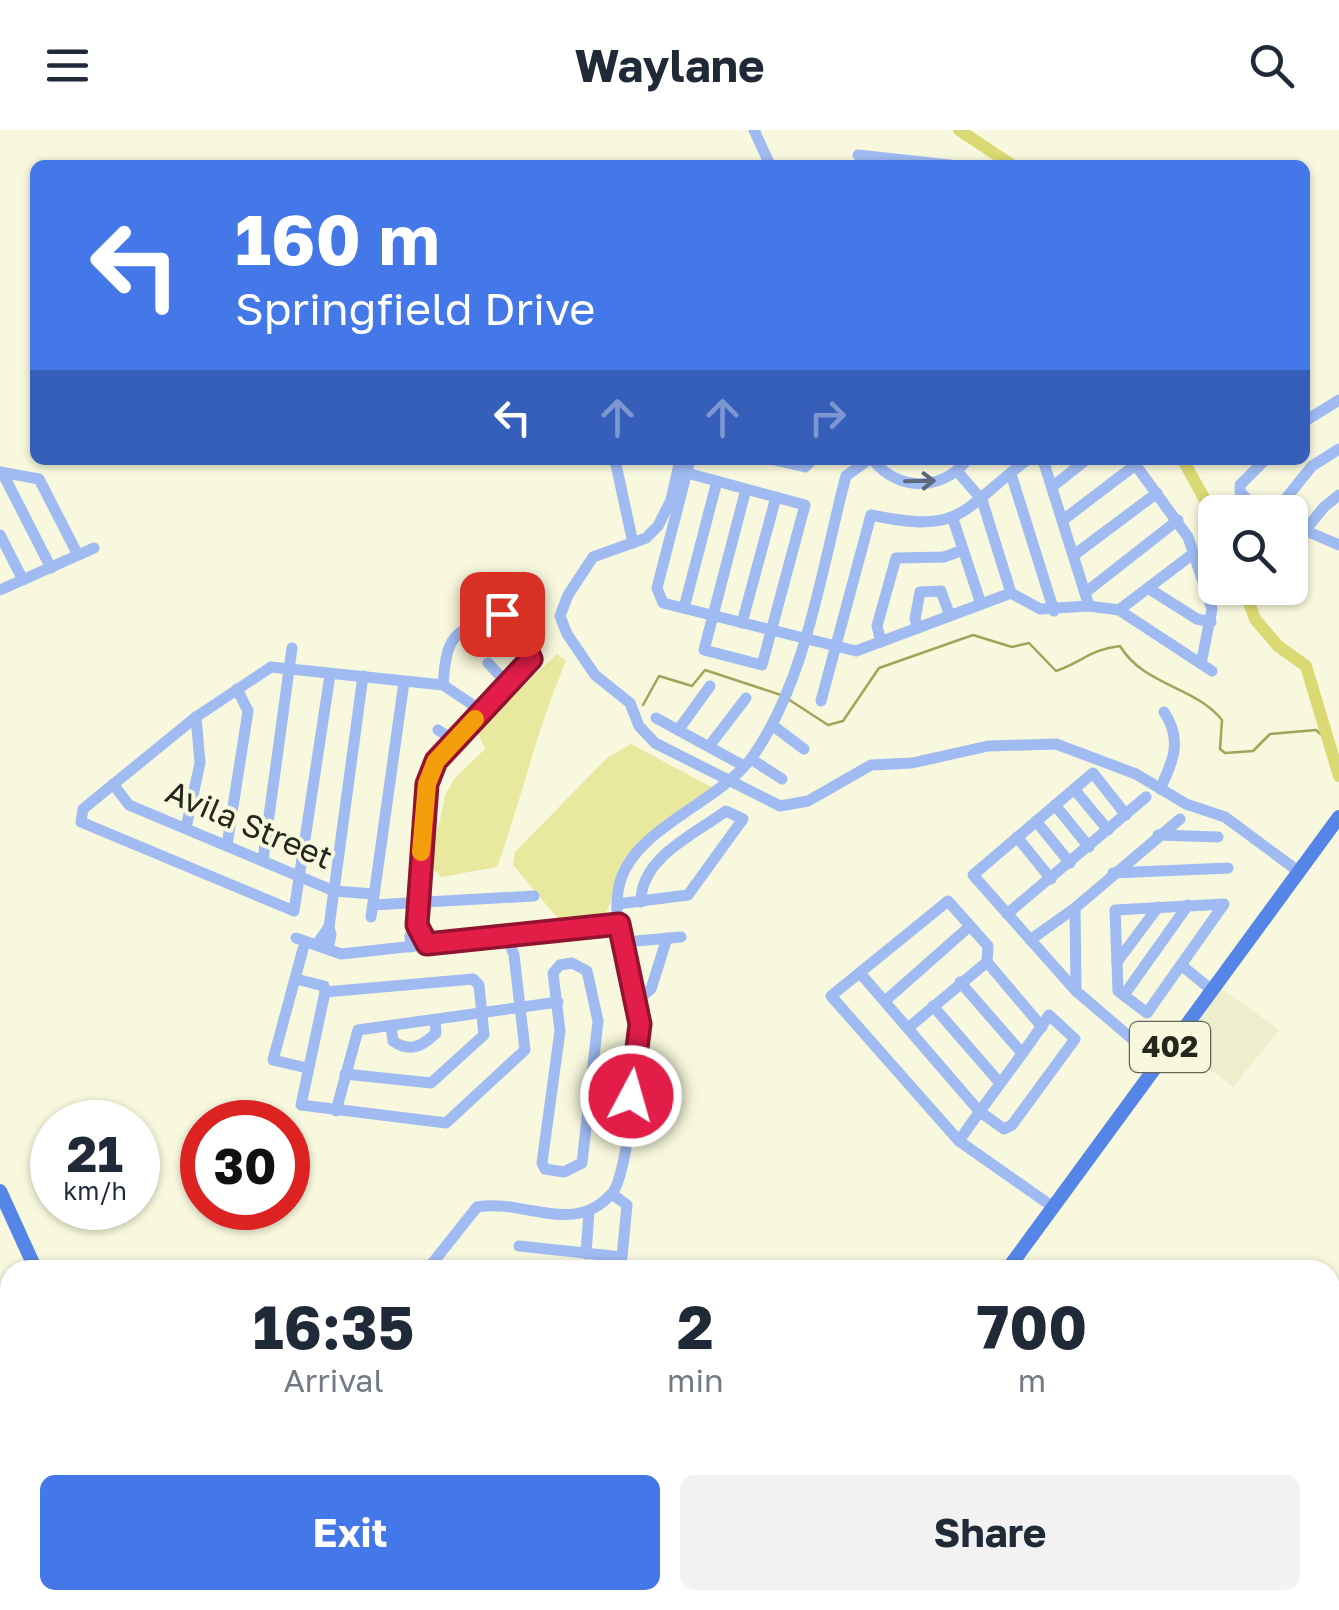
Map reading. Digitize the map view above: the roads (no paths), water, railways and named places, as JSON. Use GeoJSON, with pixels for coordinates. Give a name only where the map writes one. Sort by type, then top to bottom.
{"type":"FeatureCollection","features":[{"type":"Feature","properties":{"kind":"main road","name":"402"},"geometry":{"type":"LineString","coordinates":[[1014,1260],[1336,820]]}},
{"type":"Feature","properties":{"kind":"main road"},"geometry":{"type":"LineString","coordinates":[[0,1191],[31,1260]]}},
{"type":"Feature","properties":{"kind":"street"},"geometry":{"type":"LineString","coordinates":[[754,130],[768,160]]}},
{"type":"Feature","properties":{"kind":"street"},"geometry":{"type":"LineString","coordinates":[[858,156],[899,160]]}},
{"type":"Feature","properties":{"kind":"street"},"geometry":{"type":"LineString","coordinates":[[1310,418],[1339,400]]}},
{"type":"Feature","properties":{"kind":"street"},"geometry":{"type":"LineString","coordinates":[[1289,495],[1312,466],[1339,449]]}},
{"type":"Feature","properties":{"kind":"street"},"geometry":{"type":"LineString","coordinates":[[617,465],[634,543]]}},
{"type":"Feature","properties":{"kind":"street"},"geometry":{"type":"LineString","coordinates":[[679,465],[666,512],[658,526],[634,543],[593,556],[562,608],[562,624],[600,681],[630,703],[647,737],[692,764],[780,806],[792,806],[822,794],[872,765],[912,764],[988,746],[1026,742],[1074,750],[1105,766],[1136,774],[1172,798],[1242,826],[1298,872]]}},
{"type":"Feature","properties":{"kind":"street"},"geometry":{"type":"LineString","coordinates":[[435,1260],[477,1207],[490,1204],[566,1217],[589,1211],[612,1194],[623,1170],[640,1024],[619,924],[617,904],[622,877],[636,853],[730,780],[772,726],[788,692],[846,476],[863,465]]}},
{"type":"Feature","properties":{"kind":"street"},"geometry":{"type":"LineString","coordinates":[[877,465],[888,475],[916,484],[931,484],[963,465]]}},
{"type":"Feature","properties":{"kind":"street"},"geometry":{"type":"LineString","coordinates":[[822,701],[871,515],[915,524],[953,519],[982,500],[1021,465]]}},
{"type":"Feature","properties":{"kind":"street"},"geometry":{"type":"LineString","coordinates":[[1045,465],[1090,606]]}},
{"type":"Feature","properties":{"kind":"street"},"geometry":{"type":"LineString","coordinates":[[1052,487],[1080,465]]}},
{"type":"Feature","properties":{"kind":"street"},"geometry":{"type":"LineString","coordinates":[[1063,520],[1131,465]]}},
{"type":"Feature","properties":{"kind":"street"},"geometry":{"type":"LineString","coordinates":[[958,471],[982,500],[1011,593],[1040,609],[1090,606],[1119,610],[1206,667],[1212,609],[1194,553],[1178,520],[1135,465]]}},
{"type":"Feature","properties":{"kind":"street"},"geometry":{"type":"LineString","coordinates":[[1243,495],[1240,485],[1260,465]]}},
{"type":"Feature","properties":{"kind":"street"},"geometry":{"type":"LineString","coordinates":[[746,489],[713,615],[704,650],[762,665],[772,631],[805,505],[717,481],[688,466],[657,592],[663,602],[684,608],[713,615],[742,623],[772,631],[803,639],[856,651],[1011,593]]}},
{"type":"Feature","properties":{"kind":"street"},"geometry":{"type":"LineString","coordinates":[[1,472],[39,479],[78,555]]}},
{"type":"Feature","properties":{"kind":"street"},"geometry":{"type":"LineString","coordinates":[[1,472],[50,568]]}},
{"type":"Feature","properties":{"kind":"street"},"geometry":{"type":"LineString","coordinates":[[1011,474],[1054,611]]}},
{"type":"Feature","properties":{"kind":"street"},"geometry":{"type":"LineString","coordinates":[[684,608],[717,481]]}},
{"type":"Feature","properties":{"kind":"street"},"geometry":{"type":"LineString","coordinates":[[1074,556],[1156,492]]}},
{"type":"Feature","properties":{"kind":"street"},"geometry":{"type":"LineString","coordinates":[[1308,527],[1339,496]]}},
{"type":"Feature","properties":{"kind":"street"},"geometry":{"type":"LineString","coordinates":[[742,623],[776,497]]}},
{"type":"Feature","properties":{"kind":"street"},"geometry":{"type":"LineString","coordinates":[[953,519],[980,604]]}},
{"type":"Feature","properties":{"kind":"street"},"geometry":{"type":"LineString","coordinates":[[1086,592],[1178,520]]}},
{"type":"Feature","properties":{"kind":"street"},"geometry":{"type":"LineString","coordinates":[[1308,529],[1339,545]]}},
{"type":"Feature","properties":{"kind":"street"},"geometry":{"type":"LineString","coordinates":[[0,534],[23,580]]}},
{"type":"Feature","properties":{"kind":"street"},"geometry":{"type":"LineString","coordinates":[[1,597],[23,580],[94,548]]}},
{"type":"Feature","properties":{"kind":"street"},"geometry":{"type":"LineString","coordinates":[[882,642],[877,626],[896,558],[944,557],[963,550]]}},
{"type":"Feature","properties":{"kind":"street"},"geometry":{"type":"LineString","coordinates":[[1119,610],[1194,553]]}},
{"type":"Feature","properties":{"kind":"street"},"geometry":{"type":"LineString","coordinates":[[1148,588],[1197,619],[1211,622]]}},
{"type":"Feature","properties":{"kind":"street"},"geometry":{"type":"LineString","coordinates":[[918,628],[915,620],[920,592],[941,592],[950,616]]}},
{"type":"Feature","properties":{"kind":"street"},"geometry":{"type":"LineString","coordinates":[[427,944],[417,925],[416,906],[427,784],[436,761],[531,659],[513,619],[502,614],[448,642],[443,685]]}},
{"type":"Feature","properties":{"kind":"street"},"geometry":{"type":"LineString","coordinates":[[263,860],[292,648]]}},
{"type":"Feature","properties":{"kind":"street"},"geometry":{"type":"LineString","coordinates":[[488,663],[508,684]]}},
{"type":"Feature","properties":{"kind":"street"},"geometry":{"type":"LineString","coordinates":[[330,675],[294,910],[85,826],[80,819],[84,809],[112,784],[260,672],[290,666],[330,675],[443,685],[482,711]]}},
{"type":"Feature","properties":{"kind":"street"},"geometry":{"type":"LineString","coordinates":[[322,946],[332,936],[329,927],[363,676]]}},
{"type":"Feature","properties":{"kind":"street"},"geometry":{"type":"LineString","coordinates":[[373,906],[404,682]]}},
{"type":"Feature","properties":{"kind":"street"},"geometry":{"type":"LineString","coordinates":[[680,729],[710,686]]}},
{"type":"Feature","properties":{"kind":"street"},"geometry":{"type":"LineString","coordinates":[[227,845],[248,711],[237,689]]}},
{"type":"Feature","properties":{"kind":"street"},"geometry":{"type":"LineString","coordinates":[[710,745],[746,698]]}},
{"type":"Feature","properties":{"kind":"street"},"geometry":{"type":"LineString","coordinates":[[1160,789],[1176,748],[1164,712]]}},
{"type":"Feature","properties":{"kind":"street"},"geometry":{"type":"LineString","coordinates":[[186,828],[200,763],[196,717]]}},
{"type":"Feature","properties":{"kind":"street"},"geometry":{"type":"LineString","coordinates":[[656,718],[782,780]]}},
{"type":"Feature","properties":{"kind":"street"},"geometry":{"type":"LineString","coordinates":[[772,726],[804,748]]}},
{"type":"Feature","properties":{"kind":"street"},"geometry":{"type":"LineString","coordinates":[[438,730],[454,741]]}},
{"type":"Feature","properties":{"kind":"street"},"geometry":{"type":"LineString","coordinates":[[1126,815],[1092,773],[972,876],[1076,991],[1158,1061]]}},
{"type":"Feature","properties":{"kind":"street","name":"Avila Street"},"geometry":{"type":"LineString","coordinates":[[112,784],[129,805],[373,906],[534,896]]}},
{"type":"Feature","properties":{"kind":"street"},"geometry":{"type":"LineString","coordinates":[[1074,789],[1108,830]]}},
{"type":"Feature","properties":{"kind":"street"},"geometry":{"type":"LineString","coordinates":[[1007,914],[1146,797]]}},
{"type":"Feature","properties":{"kind":"street"},"geometry":{"type":"LineString","coordinates":[[1055,805],[1089,847]]}},
{"type":"Feature","properties":{"kind":"street"},"geometry":{"type":"LineString","coordinates":[[617,904],[641,902],[688,895],[743,820],[726,812],[658,861],[643,884],[641,902]]}},
{"type":"Feature","properties":{"kind":"street"},"geometry":{"type":"LineString","coordinates":[[1030,940],[1075,908],[1180,819]]}},
{"type":"Feature","properties":{"kind":"street"},"geometry":{"type":"LineString","coordinates":[[1036,821],[1070,863]]}},
{"type":"Feature","properties":{"kind":"street"},"geometry":{"type":"LineString","coordinates":[[1158,835],[1218,837]]}},
{"type":"Feature","properties":{"kind":"street"},"geometry":{"type":"LineString","coordinates":[[1018,837],[1050,880]]}},
{"type":"Feature","properties":{"kind":"street"},"geometry":{"type":"LineString","coordinates":[[1113,873],[1228,868]]}},
{"type":"Feature","properties":{"kind":"street"},"geometry":{"type":"LineString","coordinates":[[1042,1027],[987,962],[988,946],[948,902],[831,996],[959,1141],[1053,1207]]}},
{"type":"Feature","properties":{"kind":"street"},"geometry":{"type":"LineString","coordinates":[[1224,904],[1147,1013],[1118,991],[1116,910],[1188,905],[1224,904]]}},
{"type":"Feature","properties":{"kind":"street"},"geometry":{"type":"LineString","coordinates":[[1124,995],[1188,905]]}},
{"type":"Feature","properties":{"kind":"street"},"geometry":{"type":"LineString","coordinates":[[1117,962],[1158,907]]}},
{"type":"Feature","properties":{"kind":"street"},"geometry":{"type":"LineString","coordinates":[[1075,908],[1076,991]]}},
{"type":"Feature","properties":{"kind":"street"},"geometry":{"type":"LineString","coordinates":[[307,1068],[273,1060],[296,980],[300,943],[341,954],[619,924]]}},
{"type":"Feature","properties":{"kind":"street"},"geometry":{"type":"LineString","coordinates":[[412,946],[410,936],[417,925]]}},
{"type":"Feature","properties":{"kind":"street"},"geometry":{"type":"LineString","coordinates":[[885,1001],[970,926]]}},
{"type":"Feature","properties":{"kind":"street"},"geometry":{"type":"LineString","coordinates":[[296,980],[324,986],[325,992],[301,1105],[446,1122],[525,1050],[512,937]]}},
{"type":"Feature","properties":{"kind":"street"},"geometry":{"type":"LineString","coordinates":[[636,941],[681,937]]}},
{"type":"Feature","properties":{"kind":"street"},"geometry":{"type":"LineString","coordinates":[[636,1001],[650,989],[667,938]]}},
{"type":"Feature","properties":{"kind":"street"},"geometry":{"type":"LineString","coordinates":[[908,1028],[987,962]]}},
{"type":"Feature","properties":{"kind":"street"},"geometry":{"type":"LineString","coordinates":[[560,965],[579,965],[587,971],[598,1021],[582,1162],[564,1172],[546,1169],[542,1163],[560,1031],[558,1002],[553,973],[560,965]]}},
{"type":"Feature","properties":{"kind":"street"},"geometry":{"type":"LineString","coordinates":[[1181,965],[1213,991]]}},
{"type":"Feature","properties":{"kind":"street"},"geometry":{"type":"LineString","coordinates":[[860,972],[979,1111],[1008,1128],[1074,1039],[1050,1015],[999,1082],[979,1111],[959,1141]]}},
{"type":"Feature","properties":{"kind":"street"},"geometry":{"type":"LineString","coordinates":[[325,992],[473,979],[478,985],[484,1036],[431,1083],[344,1074]]}},
{"type":"Feature","properties":{"kind":"street"},"geometry":{"type":"LineString","coordinates":[[960,982],[1021,1052]]}},
{"type":"Feature","properties":{"kind":"street"},"geometry":{"type":"LineString","coordinates":[[336,1111],[358,1030],[558,1002]]}},
{"type":"Feature","properties":{"kind":"street"},"geometry":{"type":"LineString","coordinates":[[933,1006],[999,1082]]}},
{"type":"Feature","properties":{"kind":"street"},"geometry":{"type":"LineString","coordinates":[[391,1026],[394,1042],[402,1048],[417,1048],[436,1033],[436,1020]]}},
{"type":"Feature","properties":{"kind":"street"},"geometry":{"type":"LineString","coordinates":[[519,1246],[622,1257],[626,1206],[612,1194]]}},
{"type":"Feature","properties":{"kind":"street"},"geometry":{"type":"LineString","coordinates":[[586,1254],[589,1211]]}},
{"type":"Feature","properties":{"kind":"waterway"},"geometry":{"type":"LineString","coordinates":[[959,130],[1004,160]]}},
{"type":"Feature","properties":{"kind":"waterway"},"geometry":{"type":"LineString","coordinates":[[1186,465],[1202,495]]}},
{"type":"Feature","properties":{"kind":"waterway"},"geometry":{"type":"LineString","coordinates":[[1250,605],[1255,619],[1278,646],[1306,666],[1339,776]]}},
{"type":"Feature","properties":{"kind":"waterway"},"geometry":{"type":"LineString","coordinates":[[788,699],[828,725],[843,721],[879,668],[973,635],[1012,647],[1029,643],[1056,671],[1120,646],[1142,670],[1198,700],[1222,720],[1220,749],[1225,753],[1253,751],[1270,734],[1316,730],[1326,739]]}},
{"type":"Feature","properties":{"kind":"waterway"},"geometry":{"type":"LineString","coordinates":[[643,705],[659,676],[692,686],[705,670],[781,695]]}}]}
